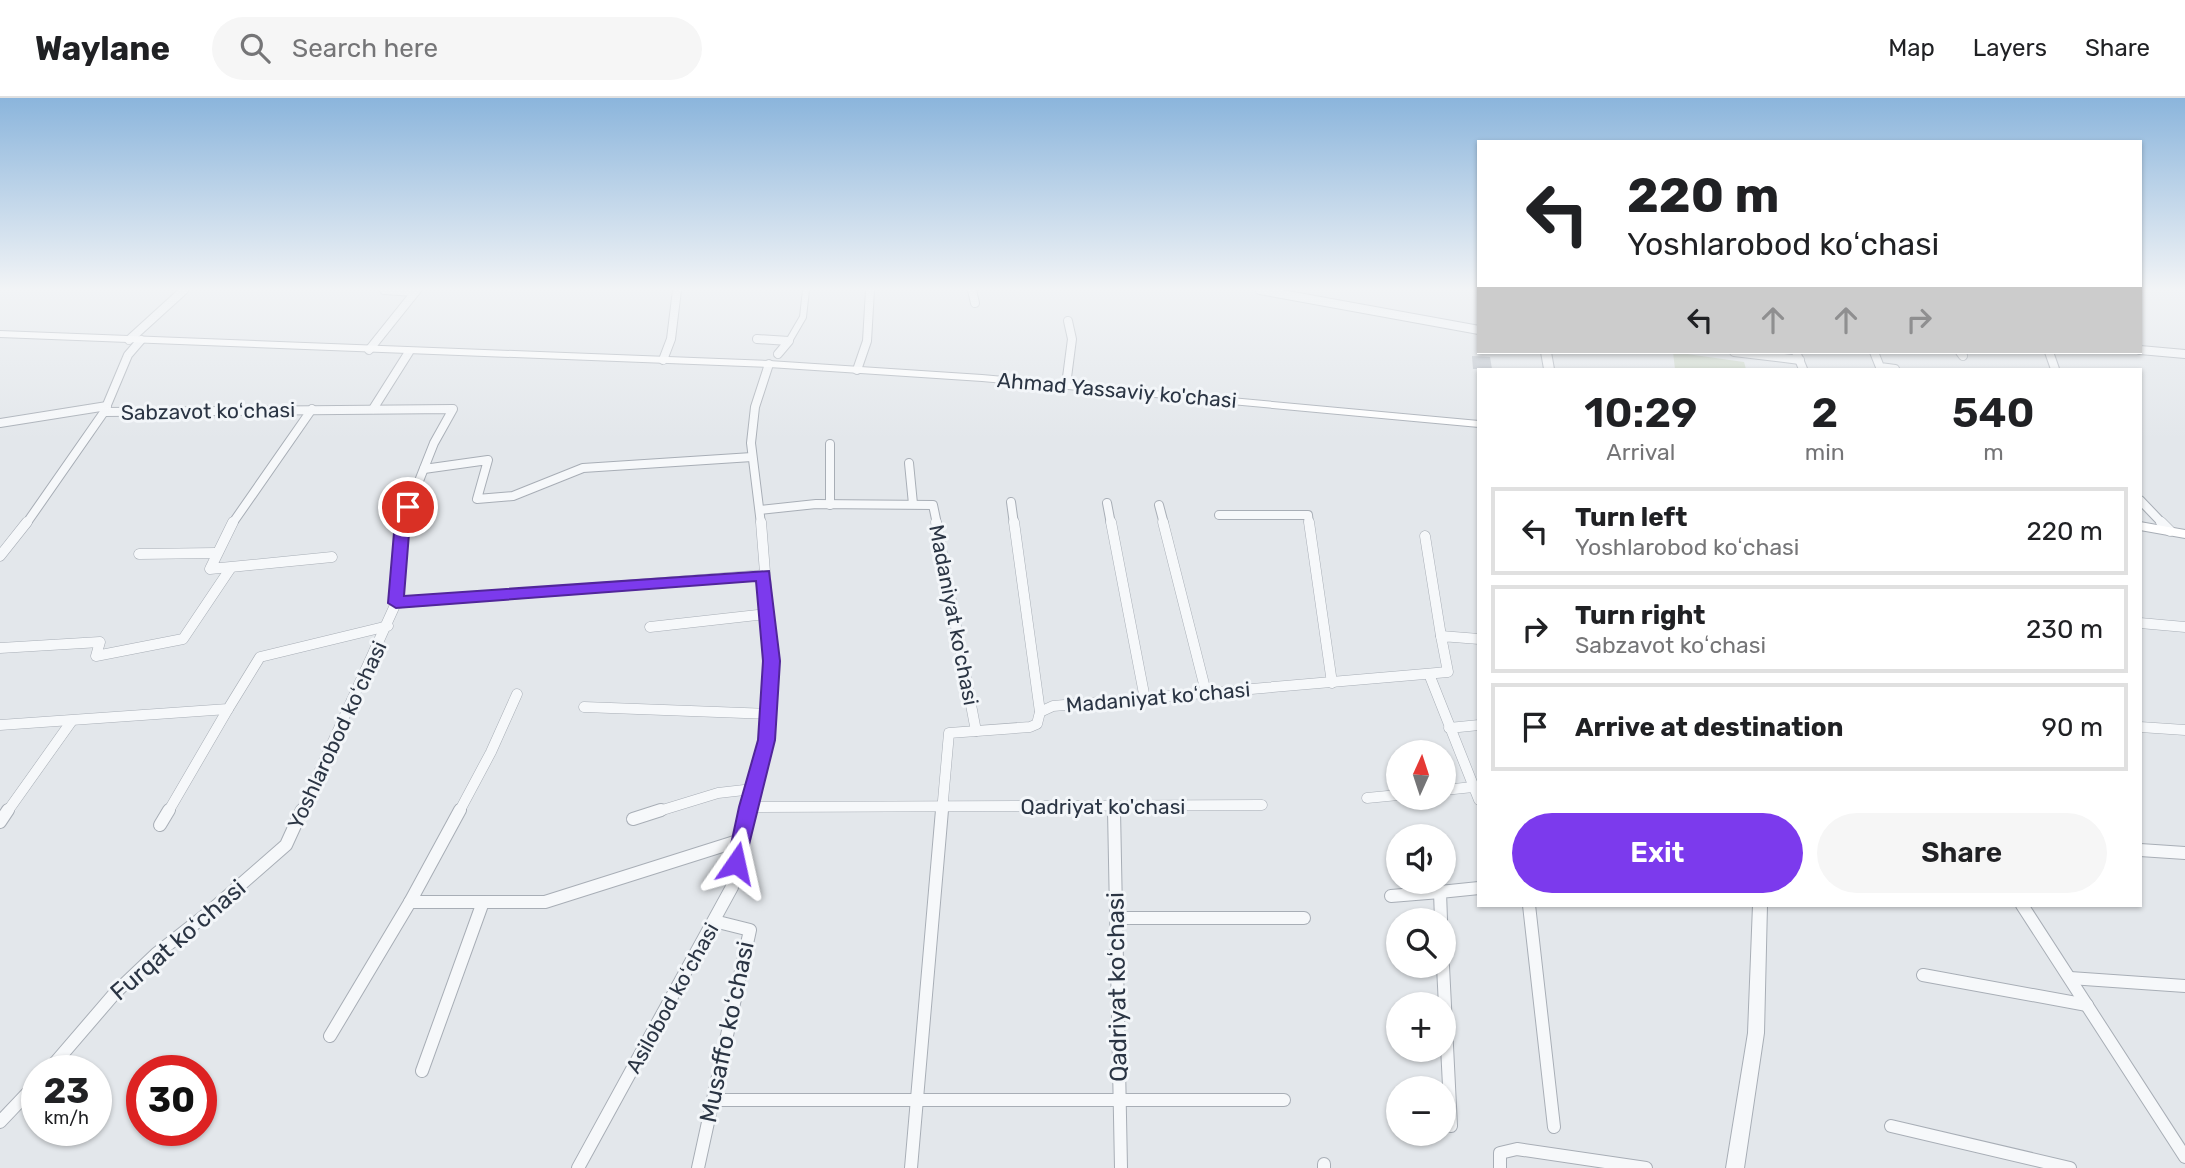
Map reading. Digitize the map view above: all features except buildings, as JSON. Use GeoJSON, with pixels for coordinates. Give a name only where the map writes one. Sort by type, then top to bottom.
{"type":"FeatureCollection","features":[{"type":"Feature","properties":{"kind":"main road","name":"Ahmad Yassaviy ko'chasi"},"geometry":{"type":"LineString","coordinates":[[129,340],[769,364],[1066,385],[1477,424]]}},
{"type":"Feature","properties":{"kind":"main road"},"geometry":{"type":"LineString","coordinates":[[2142,526],[2185,534]]}},
{"type":"Feature","properties":{"kind":"street"},"geometry":{"type":"LineString","coordinates":[[0,556],[20,533],[105,409],[128,355],[141,340]]}},
{"type":"Feature","properties":{"kind":"street"},"geometry":{"type":"LineString","coordinates":[[369,350],[377,340]]}},
{"type":"Feature","properties":{"kind":"street"},"geometry":{"type":"LineString","coordinates":[[663,360],[671,340]]}},
{"type":"Feature","properties":{"kind":"street"},"geometry":{"type":"LineString","coordinates":[[772,340],[789,341]]}},
{"type":"Feature","properties":{"kind":"street"},"geometry":{"type":"LineString","coordinates":[[857,370],[863,359],[867,340]]}},
{"type":"Feature","properties":{"kind":"street"},"geometry":{"type":"LineString","coordinates":[[1066,385],[1072,340]]}},
{"type":"Feature","properties":{"kind":"street"},"geometry":{"type":"LineString","coordinates":[[778,354],[789,341]]}},
{"type":"Feature","properties":{"kind":"street"},"geometry":{"type":"LineString","coordinates":[[2142,350],[2185,354]]}},
{"type":"Feature","properties":{"kind":"street"},"geometry":{"type":"LineString","coordinates":[[373,409],[409,352]]}},
{"type":"Feature","properties":{"kind":"street"},"geometry":{"type":"LineString","coordinates":[[1766,354],[1798,356]]}},
{"type":"Feature","properties":{"kind":"street"},"geometry":{"type":"LineString","coordinates":[[1875,354],[1880,367],[1888,368]]}},
{"type":"Feature","properties":{"kind":"street","name":"Asilobod koʻchasi"},"geometry":{"type":"LineString","coordinates":[[578,1168],[732,887],[752,789],[767,740],[772,661],[760,510],[751,443],[755,407],[769,364]]}},
{"type":"Feature","properties":{"kind":"street","name":"Sabzavot koʻchasi"},"geometry":{"type":"LineString","coordinates":[[0,423],[105,409],[453,409],[434,443],[402,521],[396,603]]}},
{"type":"Feature","properties":{"kind":"street","name":"Sabzavot koʻchasi"},"geometry":{"type":"LineString","coordinates":[[216,553],[229,528],[312,409]]}},
{"type":"Feature","properties":{"kind":"street"},"geometry":{"type":"LineString","coordinates":[[830,444],[830,505]]}},
{"type":"Feature","properties":{"kind":"street"},"geometry":{"type":"LineString","coordinates":[[424,469],[488,460],[477,499],[513,496],[583,468],[752,457]]}},
{"type":"Feature","properties":{"kind":"street"},"geometry":{"type":"LineString","coordinates":[[909,463],[913,503]]}},
{"type":"Feature","properties":{"kind":"street"},"geometry":{"type":"LineString","coordinates":[[2142,501],[2170,531]]}},
{"type":"Feature","properties":{"kind":"street"},"geometry":{"type":"LineString","coordinates":[[1011,502],[1041,712]]}},
{"type":"Feature","properties":{"kind":"street"},"geometry":{"type":"LineString","coordinates":[[1107,503],[1145,699]]}},
{"type":"Feature","properties":{"kind":"street","name":"Madaniyat ko'chasi"},"geometry":{"type":"LineString","coordinates":[[760,510],[816,504],[933,505],[976,731]]}},
{"type":"Feature","properties":{"kind":"street"},"geometry":{"type":"LineString","coordinates":[[1159,505],[1206,692]]}},
{"type":"Feature","properties":{"kind":"street"},"geometry":{"type":"LineString","coordinates":[[1219,515],[1308,515],[1332,682]]}},
{"type":"Feature","properties":{"kind":"street"},"geometry":{"type":"LineString","coordinates":[[1425,536],[1448,672],[1429,674],[1449,728],[1474,780],[1456,786]]}},
{"type":"Feature","properties":{"kind":"street"},"geometry":{"type":"LineString","coordinates":[[139,554],[216,553],[210,569],[332,557]]}},
{"type":"Feature","properties":{"kind":"street"},"geometry":{"type":"LineString","coordinates":[[0,648],[100,642],[96,656],[183,639],[230,569]]}},
{"type":"Feature","properties":{"kind":"street"},"geometry":{"type":"LineString","coordinates":[[396,603],[764,575]]}},
{"type":"Feature","properties":{"kind":"street","name":"Yoshlarobod koʻchasi"},"geometry":{"type":"LineString","coordinates":[[286,845],[396,603]]}},
{"type":"Feature","properties":{"kind":"street"},"geometry":{"type":"LineString","coordinates":[[650,627],[767,614]]}},
{"type":"Feature","properties":{"kind":"street"},"geometry":{"type":"LineString","coordinates":[[2142,623],[2185,627]]}},
{"type":"Feature","properties":{"kind":"street","name":"Yoshlarobod koʻchasi"},"geometry":{"type":"LineString","coordinates":[[160,825],[260,657],[388,625]]}},
{"type":"Feature","properties":{"kind":"street"},"geometry":{"type":"LineString","coordinates":[[1441,636],[1477,639]]}},
{"type":"Feature","properties":{"kind":"street","name":"Madaniyat koʻchasi"},"geometry":{"type":"LineString","coordinates":[[911,1168],[949,733],[1030,727],[1037,724],[1041,712],[1053,706],[1429,674]]}},
{"type":"Feature","properties":{"kind":"street"},"geometry":{"type":"LineString","coordinates":[[330,1036],[410,902],[491,752],[517,694]]}},
{"type":"Feature","properties":{"kind":"street"},"geometry":{"type":"LineString","coordinates":[[584,707],[768,714]]}},
{"type":"Feature","properties":{"kind":"street"},"geometry":{"type":"LineString","coordinates":[[0,725],[228,709]]}},
{"type":"Feature","properties":{"kind":"street"},"geometry":{"type":"LineString","coordinates":[[0,822],[71,722]]}},
{"type":"Feature","properties":{"kind":"street"},"geometry":{"type":"LineString","coordinates":[[1449,728],[1477,725]]}},
{"type":"Feature","properties":{"kind":"street"},"geometry":{"type":"LineString","coordinates":[[2142,727],[2185,730]]}},
{"type":"Feature","properties":{"kind":"street"},"geometry":{"type":"LineString","coordinates":[[633,820],[718,793],[752,789]]}},
{"type":"Feature","properties":{"kind":"street"},"geometry":{"type":"LineString","coordinates":[[1367,798],[1386,796]]}},
{"type":"Feature","properties":{"kind":"street","name":"Qadriyat ko'chasi"},"geometry":{"type":"LineString","coordinates":[[748,807],[1262,805]]}},
{"type":"Feature","properties":{"kind":"street","name":"Qadriyat koʻchasi"},"geometry":{"type":"LineString","coordinates":[[1114,807],[1121,1168]]}},
{"type":"Feature","properties":{"kind":"street"},"geometry":{"type":"LineString","coordinates":[[410,902],[545,902],[741,840]]}},
{"type":"Feature","properties":{"kind":"street","name":"Furqat koʻchasi"},"geometry":{"type":"LineString","coordinates":[[62,1055],[115,993],[156,954],[207,914],[286,845]]}},
{"type":"Feature","properties":{"kind":"street"},"geometry":{"type":"LineString","coordinates":[[2142,850],[2185,853]]}},
{"type":"Feature","properties":{"kind":"street"},"geometry":{"type":"LineString","coordinates":[[1456,890],[1477,888]]}},
{"type":"Feature","properties":{"kind":"street"},"geometry":{"type":"LineString","coordinates":[[1391,896],[1416,894]]}},
{"type":"Feature","properties":{"kind":"street"},"geometry":{"type":"LineString","coordinates":[[422,1071],[483,902]]}},
{"type":"Feature","properties":{"kind":"street"},"geometry":{"type":"LineString","coordinates":[[1529,907],[1554,1127]]}},
{"type":"Feature","properties":{"kind":"street"},"geometry":{"type":"LineString","coordinates":[[1735,1168],[1756,1033],[1760,907]]}},
{"type":"Feature","properties":{"kind":"street"},"geometry":{"type":"LineString","coordinates":[[2023,907],[2183,1151]]}},
{"type":"Feature","properties":{"kind":"street"},"geometry":{"type":"LineString","coordinates":[[1116,918],[1304,918]]}},
{"type":"Feature","properties":{"kind":"street","name":"Musaffo koʻchasi"},"geometry":{"type":"LineString","coordinates":[[698,1168],[750,930],[714,921]]}},
{"type":"Feature","properties":{"kind":"street"},"geometry":{"type":"LineString","coordinates":[[1923,975],[2087,1005]]}},
{"type":"Feature","properties":{"kind":"street"},"geometry":{"type":"LineString","coordinates":[[1444,978],[1448,1076]]}},
{"type":"Feature","properties":{"kind":"street"},"geometry":{"type":"LineString","coordinates":[[2070,978],[2185,986]]}},
{"type":"Feature","properties":{"kind":"street"},"geometry":{"type":"LineString","coordinates":[[0,1122],[21,1100]]}},
{"type":"Feature","properties":{"kind":"street"},"geometry":{"type":"LineString","coordinates":[[713,1100],[1284,1100]]}},
{"type":"Feature","properties":{"kind":"street"},"geometry":{"type":"LineString","coordinates":[[1891,1126],[2070,1168]]}},
{"type":"Feature","properties":{"kind":"street"},"geometry":{"type":"LineString","coordinates":[[1500,1168],[1500,1153],[1517,1149],[1646,1168]]}},
{"type":"Feature","properties":{"kind":"green space"},"geometry":{"type":"Polygon","coordinates":[[[1673,354],[1744,362],[1746,368],[1675,368],[1673,354]]]}},
{"type":"Feature","properties":{"kind":"route"},"geometry":{"type":"LineString","coordinates":[[408,507],[402,521],[396,603],[764,575],[772,661],[767,740],[736,863]]}}]}
